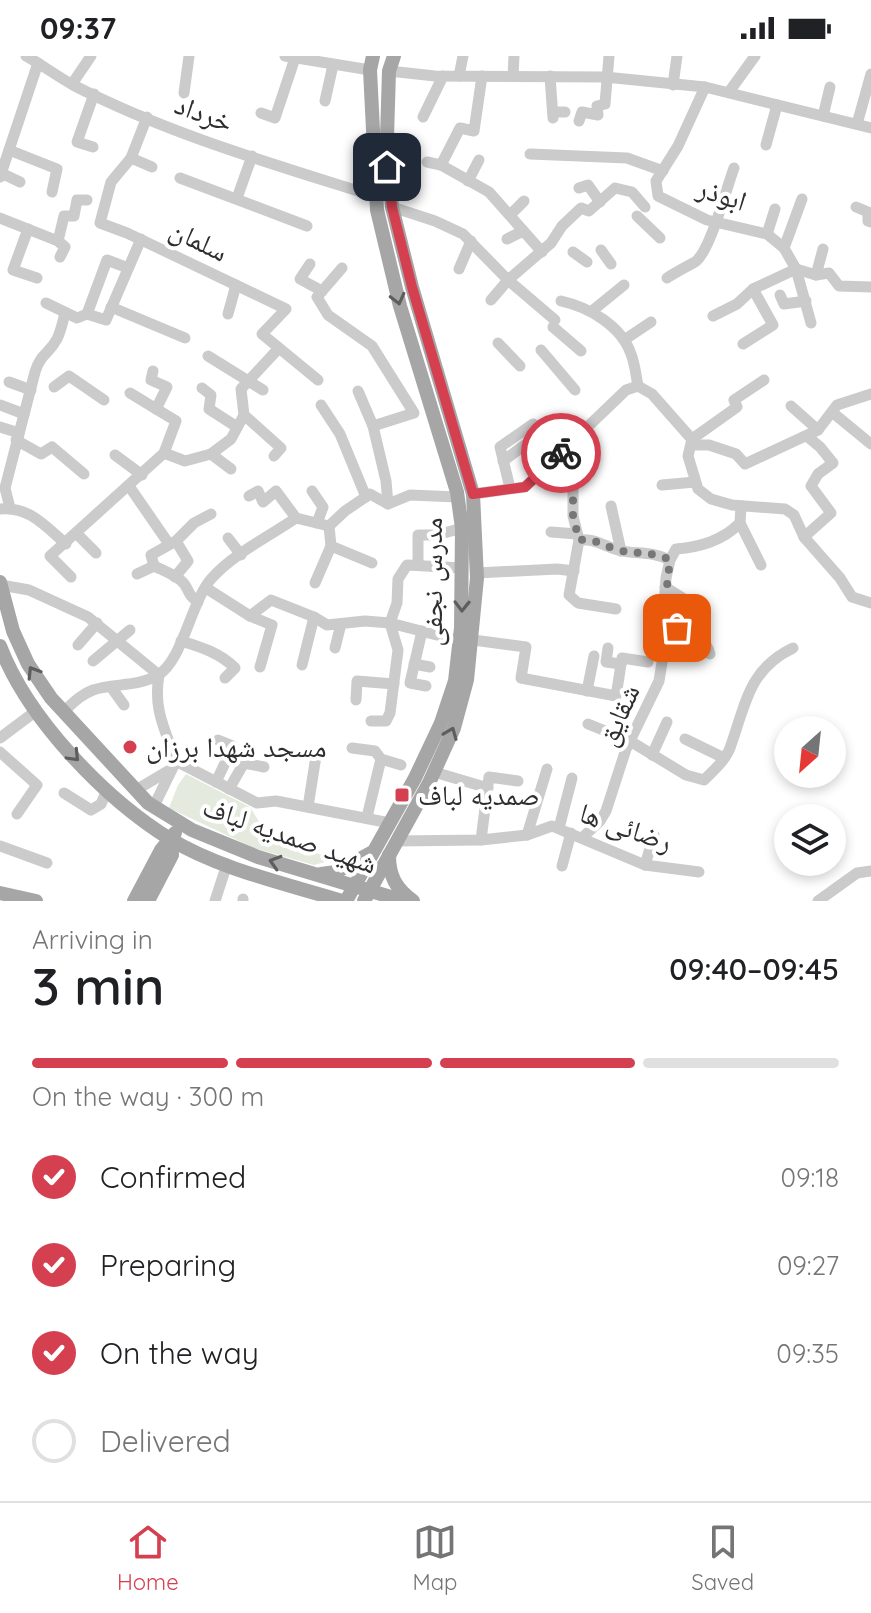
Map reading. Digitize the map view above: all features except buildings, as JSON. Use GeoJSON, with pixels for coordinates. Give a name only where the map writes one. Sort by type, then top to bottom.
{"type":"FeatureCollection","features":[{"type":"Feature","properties":{"kind":"main road","name":"مدرس نجفی"},"geometry":{"type":"LineString","coordinates":[[387,848],[390,823],[441,723],[455,681],[466,640],[477,573],[473,494],[392,207],[387,137],[389,71],[394,56]]}},
{"type":"Feature","properties":{"kind":"main road","name":"مدرس نجفی"},"geometry":{"type":"LineString","coordinates":[[344,901],[363,893],[434,772],[454,728],[467,680],[462,528],[457,497],[400,306],[374,196],[372,63]]}},
{"type":"Feature","properties":{"kind":"main road"},"geometry":{"type":"LineString","coordinates":[[412,346],[428,340]]}},
{"type":"Feature","properties":{"kind":"main road","name":"شهید صمدیه لباف"},"geometry":{"type":"LineString","coordinates":[[0,584],[13,631],[28,664],[63,712],[154,806],[179,823],[258,857],[363,893],[404,901]]}},
{"type":"Feature","properties":{"kind":"main road","name":"شهید صمدیه لباف"},"geometry":{"type":"LineString","coordinates":[[0,646],[22,692],[54,735],[120,804],[171,840],[317,897],[344,901]]}},
{"type":"Feature","properties":{"kind":"main road"},"geometry":{"type":"LineString","coordinates":[[134,901],[179,823]]}},
{"type":"Feature","properties":{"kind":"main road"},"geometry":{"type":"LineString","coordinates":[[148,901],[172,855],[171,840]]}},
{"type":"Feature","properties":{"kind":"main road"},"geometry":{"type":"LineString","coordinates":[[316,875],[336,872],[387,848],[389,869],[395,883],[401,893],[413,901]]}},
{"type":"Feature","properties":{"kind":"main road"},"geometry":{"type":"LineString","coordinates":[[0,893],[36,901]]}},
{"type":"Feature","properties":{"kind":"street","name":"خرداد"},"geometry":{"type":"LineString","coordinates":[[26,56],[72,84],[147,117],[374,196]]}},
{"type":"Feature","properties":{"kind":"street"},"geometry":{"type":"LineString","coordinates":[[72,84],[91,56]]}},
{"type":"Feature","properties":{"kind":"street"},"geometry":{"type":"LineString","coordinates":[[184,93],[189,56]]}},
{"type":"Feature","properties":{"kind":"street"},"geometry":{"type":"LineString","coordinates":[[459,76],[463,56]]}},
{"type":"Feature","properties":{"kind":"street"},"geometry":{"type":"LineString","coordinates":[[513,76],[514,56]]}},
{"type":"Feature","properties":{"kind":"street"},"geometry":{"type":"LineString","coordinates":[[579,121],[582,112],[598,115],[597,106],[605,104],[609,56]]}},
{"type":"Feature","properties":{"kind":"street"},"geometry":{"type":"LineString","coordinates":[[673,85],[677,56]]}},
{"type":"Feature","properties":{"kind":"street"},"geometry":{"type":"LineString","coordinates":[[729,92],[755,56]]}},
{"type":"Feature","properties":{"kind":"street"},"geometry":{"type":"LineString","coordinates":[[261,113],[275,118],[290,57],[333,65],[372,63]]}},
{"type":"Feature","properties":{"kind":"street"},"geometry":{"type":"LineString","coordinates":[[20,182],[1,175],[7,145],[38,63]]}},
{"type":"Feature","properties":{"kind":"street"},"geometry":{"type":"LineString","coordinates":[[325,101],[333,65]]}},
{"type":"Feature","properties":{"kind":"street"},"geometry":{"type":"LineString","coordinates":[[389,71],[443,76],[605,77],[705,87],[871,128]]}},
{"type":"Feature","properties":{"kind":"street"},"geometry":{"type":"LineString","coordinates":[[857,124],[871,74]]}},
{"type":"Feature","properties":{"kind":"street"},"geometry":{"type":"LineString","coordinates":[[423,117],[443,76]]}},
{"type":"Feature","properties":{"kind":"street"},"geometry":{"type":"LineString","coordinates":[[441,165],[460,128],[474,131],[482,76]]}},
{"type":"Feature","properties":{"kind":"street"},"geometry":{"type":"LineString","coordinates":[[550,76],[557,114]]}},
{"type":"Feature","properties":{"kind":"street","name":"ابوذر"},"geometry":{"type":"LineString","coordinates":[[705,87],[699,105],[656,181],[658,196],[714,222],[767,234],[784,248],[796,269],[811,323]]}},
{"type":"Feature","properties":{"kind":"street"},"geometry":{"type":"LineString","coordinates":[[823,116],[830,87]]}},
{"type":"Feature","properties":{"kind":"street"},"geometry":{"type":"LineString","coordinates":[[93,147],[77,142],[94,94]]}},
{"type":"Feature","properties":{"kind":"street"},"geometry":{"type":"LineString","coordinates":[[766,145],[777,105]]}},
{"type":"Feature","properties":{"kind":"street","name":"سلمان"},"geometry":{"type":"LineString","coordinates":[[147,117],[131,158],[111,182],[100,223],[141,239],[286,309],[262,334],[279,348]]}},
{"type":"Feature","properties":{"kind":"street"},"geometry":{"type":"LineString","coordinates":[[7,145],[57,169],[52,192]]}},
{"type":"Feature","properties":{"kind":"street"},"geometry":{"type":"LineString","coordinates":[[530,154],[627,158],[663,171]]}},
{"type":"Feature","properties":{"kind":"street"},"geometry":{"type":"LineString","coordinates":[[237,198],[252,156]]}},
{"type":"Feature","properties":{"kind":"street"},"geometry":{"type":"LineString","coordinates":[[131,158],[152,167]]}},
{"type":"Feature","properties":{"kind":"street"},"geometry":{"type":"LineString","coordinates":[[468,181],[479,160]]}},
{"type":"Feature","properties":{"kind":"street"},"geometry":{"type":"LineString","coordinates":[[427,162],[441,165],[489,192],[542,252]]}},
{"type":"Feature","properties":{"kind":"street"},"geometry":{"type":"LineString","coordinates":[[667,278],[697,261],[711,240],[714,222],[734,168]]}},
{"type":"Feature","properties":{"kind":"street"},"geometry":{"type":"LineString","coordinates":[[180,178],[307,226]]}},
{"type":"Feature","properties":{"kind":"street"},"geometry":{"type":"LineString","coordinates":[[600,202],[588,185],[575,192],[581,208],[589,211],[600,202],[615,188],[632,192],[641,212],[660,238]]}},
{"type":"Feature","properties":{"kind":"street"},"geometry":{"type":"LineString","coordinates":[[784,248],[802,199]]}},
{"type":"Feature","properties":{"kind":"street"},"geometry":{"type":"LineString","coordinates":[[58,241],[64,216],[74,216],[77,200],[87,200]]}},
{"type":"Feature","properties":{"kind":"street"},"geometry":{"type":"LineString","coordinates":[[510,215],[524,201]]}},
{"type":"Feature","properties":{"kind":"street"},"geometry":{"type":"LineString","coordinates":[[392,207],[463,234],[581,351]]}},
{"type":"Feature","properties":{"kind":"street"},"geometry":{"type":"LineString","coordinates":[[856,207],[868,212],[868,221],[871,222]]}},
{"type":"Feature","properties":{"kind":"street"},"geometry":{"type":"LineString","coordinates":[[491,300],[508,280],[551,243],[562,226],[581,208]]}},
{"type":"Feature","properties":{"kind":"street"},"geometry":{"type":"LineString","coordinates":[[767,234],[775,209]]}},
{"type":"Feature","properties":{"kind":"street"},"geometry":{"type":"LineString","coordinates":[[0,218],[58,241],[65,247],[60,257]]}},
{"type":"Feature","properties":{"kind":"street"},"geometry":{"type":"LineString","coordinates":[[28,229],[13,270],[37,278]]}},
{"type":"Feature","properties":{"kind":"street"},"geometry":{"type":"LineString","coordinates":[[507,239],[523,231]]}},
{"type":"Feature","properties":{"kind":"street"},"geometry":{"type":"LineString","coordinates":[[46,303],[77,318],[87,314],[106,320],[141,239]]}},
{"type":"Feature","properties":{"kind":"street"},"geometry":{"type":"LineString","coordinates":[[459,269],[471,241]]}},
{"type":"Feature","properties":{"kind":"street"},"geometry":{"type":"LineString","coordinates":[[816,275],[823,249]]}},
{"type":"Feature","properties":{"kind":"street"},"geometry":{"type":"LineString","coordinates":[[601,250],[611,264]]}},
{"type":"Feature","properties":{"kind":"street"},"geometry":{"type":"LineString","coordinates":[[573,252],[587,262]]}},
{"type":"Feature","properties":{"kind":"street"},"geometry":{"type":"LineString","coordinates":[[87,314],[107,260],[128,268]]}},
{"type":"Feature","properties":{"kind":"street"},"geometry":{"type":"LineString","coordinates":[[310,264],[300,279],[322,291]]}},
{"type":"Feature","properties":{"kind":"street"},"geometry":{"type":"LineString","coordinates":[[342,268],[317,297],[328,315],[372,346],[414,413],[373,426]]}},
{"type":"Feature","properties":{"kind":"street"},"geometry":{"type":"LineString","coordinates":[[713,316],[737,304],[753,289],[796,269],[816,275],[829,273],[839,286],[871,287]]}},
{"type":"Feature","properties":{"kind":"street"},"geometry":{"type":"LineString","coordinates":[[228,314],[236,285]]}},
{"type":"Feature","properties":{"kind":"street"},"geometry":{"type":"LineString","coordinates":[[592,311],[624,285]]}},
{"type":"Feature","properties":{"kind":"street"},"geometry":{"type":"LineString","coordinates":[[743,344],[773,325],[753,289]]}},
{"type":"Feature","properties":{"kind":"street"},"geometry":{"type":"LineString","coordinates":[[780,295],[784,304],[806,301]]}},
{"type":"Feature","properties":{"kind":"street"},"geometry":{"type":"LineString","coordinates":[[561,301],[592,311],[624,340],[631,353],[638,386]]}},
{"type":"Feature","properties":{"kind":"street"},"geometry":{"type":"LineString","coordinates":[[111,307],[185,338]]}},
{"type":"Feature","properties":{"kind":"street"},"geometry":{"type":"LineString","coordinates":[[65,313],[57,339],[40,357],[35,372],[5,488],[5,508],[30,513],[66,544]]}},
{"type":"Feature","properties":{"kind":"street"},"geometry":{"type":"LineString","coordinates":[[624,340],[651,322]]}},
{"type":"Feature","properties":{"kind":"street"},"geometry":{"type":"LineString","coordinates":[[498,343],[520,366]]}},
{"type":"Feature","properties":{"kind":"street"},"geometry":{"type":"LineString","coordinates":[[164,453],[185,461],[211,454],[231,439],[244,415],[241,389],[279,348],[318,380]]}},
{"type":"Feature","properties":{"kind":"street"},"geometry":{"type":"LineString","coordinates":[[541,350],[575,390]]}},
{"type":"Feature","properties":{"kind":"street"},"geometry":{"type":"LineString","coordinates":[[208,356],[263,390]]}},
{"type":"Feature","properties":{"kind":"street"},"geometry":{"type":"LineString","coordinates":[[153,371],[151,380],[167,387],[156,409]]}},
{"type":"Feature","properties":{"kind":"street"},"geometry":{"type":"LineString","coordinates":[[35,372],[57,390],[69,376],[104,400]]}},
{"type":"Feature","properties":{"kind":"street"},"geometry":{"type":"LineString","coordinates":[[764,380],[734,400],[737,407],[692,439],[688,456],[698,489],[711,499],[741,506],[785,509],[794,515],[804,537],[832,568],[852,597],[871,603]]}},
{"type":"Feature","properties":{"kind":"street"},"geometry":{"type":"LineString","coordinates":[[9,382],[31,390]]}},
{"type":"Feature","properties":{"kind":"street"},"geometry":{"type":"LineString","coordinates":[[473,494],[525,487],[626,390],[638,386],[652,394],[697,445],[709,445],[736,454],[745,464],[813,433],[837,405],[871,394]]}},
{"type":"Feature","properties":{"kind":"street"},"geometry":{"type":"LineString","coordinates":[[202,388],[211,395],[209,409],[237,427]]}},
{"type":"Feature","properties":{"kind":"street"},"geometry":{"type":"LineString","coordinates":[[358,391],[373,426],[388,504]]}},
{"type":"Feature","properties":{"kind":"street"},"geometry":{"type":"LineString","coordinates":[[71,577],[50,556],[164,453],[176,421],[130,393]]}},
{"type":"Feature","properties":{"kind":"street"},"geometry":{"type":"LineString","coordinates":[[0,405],[24,414]]}},
{"type":"Feature","properties":{"kind":"street"},"geometry":{"type":"LineString","coordinates":[[321,405],[340,434],[366,497]]}},
{"type":"Feature","properties":{"kind":"street"},"geometry":{"type":"LineString","coordinates":[[791,406],[833,463],[818,474],[811,486],[831,513],[804,537]]}},
{"type":"Feature","properties":{"kind":"street"},"geometry":{"type":"LineString","coordinates":[[832,412],[871,444]]}},
{"type":"Feature","properties":{"kind":"street"},"geometry":{"type":"LineString","coordinates":[[244,415],[281,448],[274,456]]}},
{"type":"Feature","properties":{"kind":"street"},"geometry":{"type":"LineString","coordinates":[[510,488],[500,447],[533,424]]}},
{"type":"Feature","properties":{"kind":"street"},"geometry":{"type":"LineString","coordinates":[[0,427],[41,454],[52,447],[84,474]]}},
{"type":"Feature","properties":{"kind":"street"},"geometry":{"type":"LineString","coordinates":[[503,461],[526,444]]}},
{"type":"Feature","properties":{"kind":"street"},"geometry":{"type":"LineString","coordinates":[[564,449],[573,487],[573,516],[578,537],[569,595],[578,603],[616,609]]}},
{"type":"Feature","properties":{"kind":"street"},"geometry":{"type":"LineString","coordinates":[[211,454],[231,469]]}},
{"type":"Feature","properties":{"kind":"street"},"geometry":{"type":"LineString","coordinates":[[115,455],[142,475]]}},
{"type":"Feature","properties":{"kind":"street"},"geometry":{"type":"LineString","coordinates":[[662,485],[695,482]]}},
{"type":"Feature","properties":{"kind":"street"},"geometry":{"type":"LineString","coordinates":[[129,486],[188,561],[175,577]]}},
{"type":"Feature","properties":{"kind":"street"},"geometry":{"type":"LineString","coordinates":[[249,496],[258,491],[263,502],[276,491],[296,518],[329,526]]}},
{"type":"Feature","properties":{"kind":"street"},"geometry":{"type":"LineString","coordinates":[[312,491],[323,507],[317,523]]}},
{"type":"Feature","properties":{"kind":"street"},"geometry":{"type":"LineString","coordinates":[[329,526],[370,494],[388,504]]}},
{"type":"Feature","properties":{"kind":"street"},"geometry":{"type":"LineString","coordinates":[[388,504],[410,495],[457,497]]}},
{"type":"Feature","properties":{"kind":"street"},"geometry":{"type":"LineString","coordinates":[[611,506],[621,551]]}},
{"type":"Feature","properties":{"kind":"street"},"geometry":{"type":"LineString","coordinates":[[741,506],[740,523],[761,565]]}},
{"type":"Feature","properties":{"kind":"street"},"geometry":{"type":"LineString","coordinates":[[198,602],[188,595],[185,584],[154,566],[151,555],[211,514]]}},
{"type":"Feature","properties":{"kind":"street"},"geometry":{"type":"LineString","coordinates":[[63,712],[79,697],[95,689],[132,685],[159,675],[171,662],[206,580],[296,518]]}},
{"type":"Feature","properties":{"kind":"street"},"geometry":{"type":"LineString","coordinates":[[551,532],[588,539],[621,551],[658,554],[670,560],[676,549],[697,547],[717,540],[740,523]]}},
{"type":"Feature","properties":{"kind":"street"},"geometry":{"type":"LineString","coordinates":[[315,583],[331,546],[329,526]]}},
{"type":"Feature","properties":{"kind":"street"},"geometry":{"type":"LineString","coordinates":[[418,565],[418,535],[437,535],[462,528]]}},
{"type":"Feature","properties":{"kind":"street"},"geometry":{"type":"LineString","coordinates":[[77,534],[96,553]]}},
{"type":"Feature","properties":{"kind":"street"},"geometry":{"type":"LineString","coordinates":[[228,538],[241,555]]}},
{"type":"Feature","properties":{"kind":"street"},"geometry":{"type":"LineString","coordinates":[[331,546],[372,563]]}},
{"type":"Feature","properties":{"kind":"street","name":"شقایق"},"geometry":{"type":"LineString","coordinates":[[583,837],[606,811],[630,741],[659,681],[666,638],[663,621],[670,560]]}},
{"type":"Feature","properties":{"kind":"street"},"geometry":{"type":"LineString","coordinates":[[371,721],[386,721],[390,713],[398,650],[390,623],[397,603],[398,579],[407,565],[462,568]]}},
{"type":"Feature","properties":{"kind":"street"},"geometry":{"type":"LineString","coordinates":[[137,574],[154,566]]}},
{"type":"Feature","properties":{"kind":"street"},"geometry":{"type":"LineString","coordinates":[[477,573],[574,571]]}},
{"type":"Feature","properties":{"kind":"street"},"geometry":{"type":"LineString","coordinates":[[206,580],[250,616],[272,625],[260,667]]}},
{"type":"Feature","properties":{"kind":"street"},"geometry":{"type":"LineString","coordinates":[[0,584],[29,590],[105,624],[129,653],[159,675]]}},
{"type":"Feature","properties":{"kind":"street"},"geometry":{"type":"LineString","coordinates":[[665,587],[695,606]]}},
{"type":"Feature","properties":{"kind":"street"},"geometry":{"type":"LineString","coordinates":[[250,616],[271,600],[327,625],[390,623],[466,640],[526,647],[521,678],[616,696],[622,658],[648,662]]}},
{"type":"Feature","properties":{"kind":"street"},"geometry":{"type":"LineString","coordinates":[[302,665],[314,617]]}},
{"type":"Feature","properties":{"kind":"street"},"geometry":{"type":"LineString","coordinates":[[663,621],[701,636],[708,644],[710,654]]}},
{"type":"Feature","properties":{"kind":"street"},"geometry":{"type":"LineString","coordinates":[[78,645],[105,624]]}},
{"type":"Feature","properties":{"kind":"street"},"geometry":{"type":"LineString","coordinates":[[335,648],[341,624]]}},
{"type":"Feature","properties":{"kind":"street"},"geometry":{"type":"LineString","coordinates":[[93,661],[130,630]]}},
{"type":"Feature","properties":{"kind":"street"},"geometry":{"type":"LineString","coordinates":[[422,631],[410,683],[426,686]]}},
{"type":"Feature","properties":{"kind":"street"},"geometry":{"type":"LineString","coordinates":[[181,641],[207,649],[227,660],[235,668],[225,678]]}},
{"type":"Feature","properties":{"kind":"street"},"geometry":{"type":"LineString","coordinates":[[608,648],[606,662],[621,664]]}},
{"type":"Feature","properties":{"kind":"street"},"geometry":{"type":"LineString","coordinates":[[588,724],[630,741],[686,775],[704,780],[731,747],[736,725],[758,674],[778,655],[793,648]]}},
{"type":"Feature","properties":{"kind":"street"},"geometry":{"type":"LineString","coordinates":[[587,691],[594,656]]}},
{"type":"Feature","properties":{"kind":"street"},"geometry":{"type":"LineString","coordinates":[[414,664],[430,667]]}},
{"type":"Feature","properties":{"kind":"street"},"geometry":{"type":"LineString","coordinates":[[159,675],[156,692],[158,715],[176,761],[257,803],[276,801],[390,823]]}},
{"type":"Feature","properties":{"kind":"street"},"geometry":{"type":"LineString","coordinates":[[356,700],[357,681],[394,684]]}},
{"type":"Feature","properties":{"kind":"street"},"geometry":{"type":"LineString","coordinates":[[111,687],[124,705]]}},
{"type":"Feature","properties":{"kind":"street"},"geometry":{"type":"LineString","coordinates":[[0,738],[36,711]]}},
{"type":"Feature","properties":{"kind":"street"},"geometry":{"type":"LineString","coordinates":[[652,755],[667,722]]}},
{"type":"Feature","properties":{"kind":"street"},"geometry":{"type":"LineString","coordinates":[[685,739],[724,758]]}},
{"type":"Feature","properties":{"kind":"street"},"geometry":{"type":"LineString","coordinates":[[216,782],[233,746],[218,740]]}},
{"type":"Feature","properties":{"kind":"street"},"geometry":{"type":"LineString","coordinates":[[352,748],[375,751],[381,759],[401,765]]}},
{"type":"Feature","properties":{"kind":"street"},"geometry":{"type":"LineString","coordinates":[[0,752],[37,785],[17,814]]}},
{"type":"Feature","properties":{"kind":"street"},"geometry":{"type":"LineString","coordinates":[[367,817],[381,759]]}},
{"type":"Feature","properties":{"kind":"street"},"geometry":{"type":"LineString","coordinates":[[308,807],[311,760]]}},
{"type":"Feature","properties":{"kind":"street"},"geometry":{"type":"LineString","coordinates":[[136,790],[168,771],[176,761]]}},
{"type":"Feature","properties":{"kind":"street"},"geometry":{"type":"LineString","coordinates":[[154,806],[176,761]]}},
{"type":"Feature","properties":{"kind":"street"},"geometry":{"type":"LineString","coordinates":[[229,789],[244,763],[264,767]]}},
{"type":"Feature","properties":{"kind":"street"},"geometry":{"type":"LineString","coordinates":[[527,835],[547,769]]}},
{"type":"Feature","properties":{"kind":"street"},"geometry":{"type":"LineString","coordinates":[[434,772],[488,788]]}},
{"type":"Feature","properties":{"kind":"street"},"geometry":{"type":"LineString","coordinates":[[481,840],[489,777],[518,781]]}},
{"type":"Feature","properties":{"kind":"street"},"geometry":{"type":"LineString","coordinates":[[559,828],[572,778]]}},
{"type":"Feature","properties":{"kind":"street"},"geometry":{"type":"LineString","coordinates":[[276,801],[282,786]]}},
{"type":"Feature","properties":{"kind":"street"},"geometry":{"type":"LineString","coordinates":[[64,793],[91,810],[101,804],[107,790]]}},
{"type":"Feature","properties":{"kind":"street","name":"رضائی ها"},"geometry":{"type":"LineString","coordinates":[[387,848],[527,835],[552,826],[645,865],[699,872]]}},
{"type":"Feature","properties":{"kind":"street"},"geometry":{"type":"LineString","coordinates":[[562,866],[571,833]]}},
{"type":"Feature","properties":{"kind":"street"},"geometry":{"type":"LineString","coordinates":[[645,865],[654,835]]}},
{"type":"Feature","properties":{"kind":"street"},"geometry":{"type":"LineString","coordinates":[[0,846],[47,863]]}},
{"type":"Feature","properties":{"kind":"street"},"geometry":{"type":"LineString","coordinates":[[215,901],[227,864]]}},
{"type":"Feature","properties":{"kind":"street"},"geometry":{"type":"LineString","coordinates":[[818,901],[857,873],[871,871]]}},
{"type":"Feature","properties":{"kind":"shaded area"},"geometry":{"type":"Polygon","coordinates":[[[186,774],[250,807],[270,839],[336,859],[314,865],[254,848],[169,808],[186,774]]]}},
{"type":"Feature","properties":{"kind":"way so far"},"geometry":{"type":"LineString","coordinates":[[561,453],[564,449],[573,487],[574,527],[579,540],[588,539],[621,551],[658,554],[670,560],[663,621],[677,628]]}},
{"type":"Feature","properties":{"kind":"place","name":"مسجد شهدا برزان"},"geometry":{"type":"Point","coordinates":[130,747]}},
{"type":"Feature","properties":{"kind":"place","name":"صمدیه لباف"},"geometry":{"type":"Point","coordinates":[402,795]}},
{"type":"Feature","properties":{"kind":"route"},"geometry":{"type":"LineString","coordinates":[[387,167],[392,207],[412,287],[473,494],[525,487],[561,453]]}}]}
